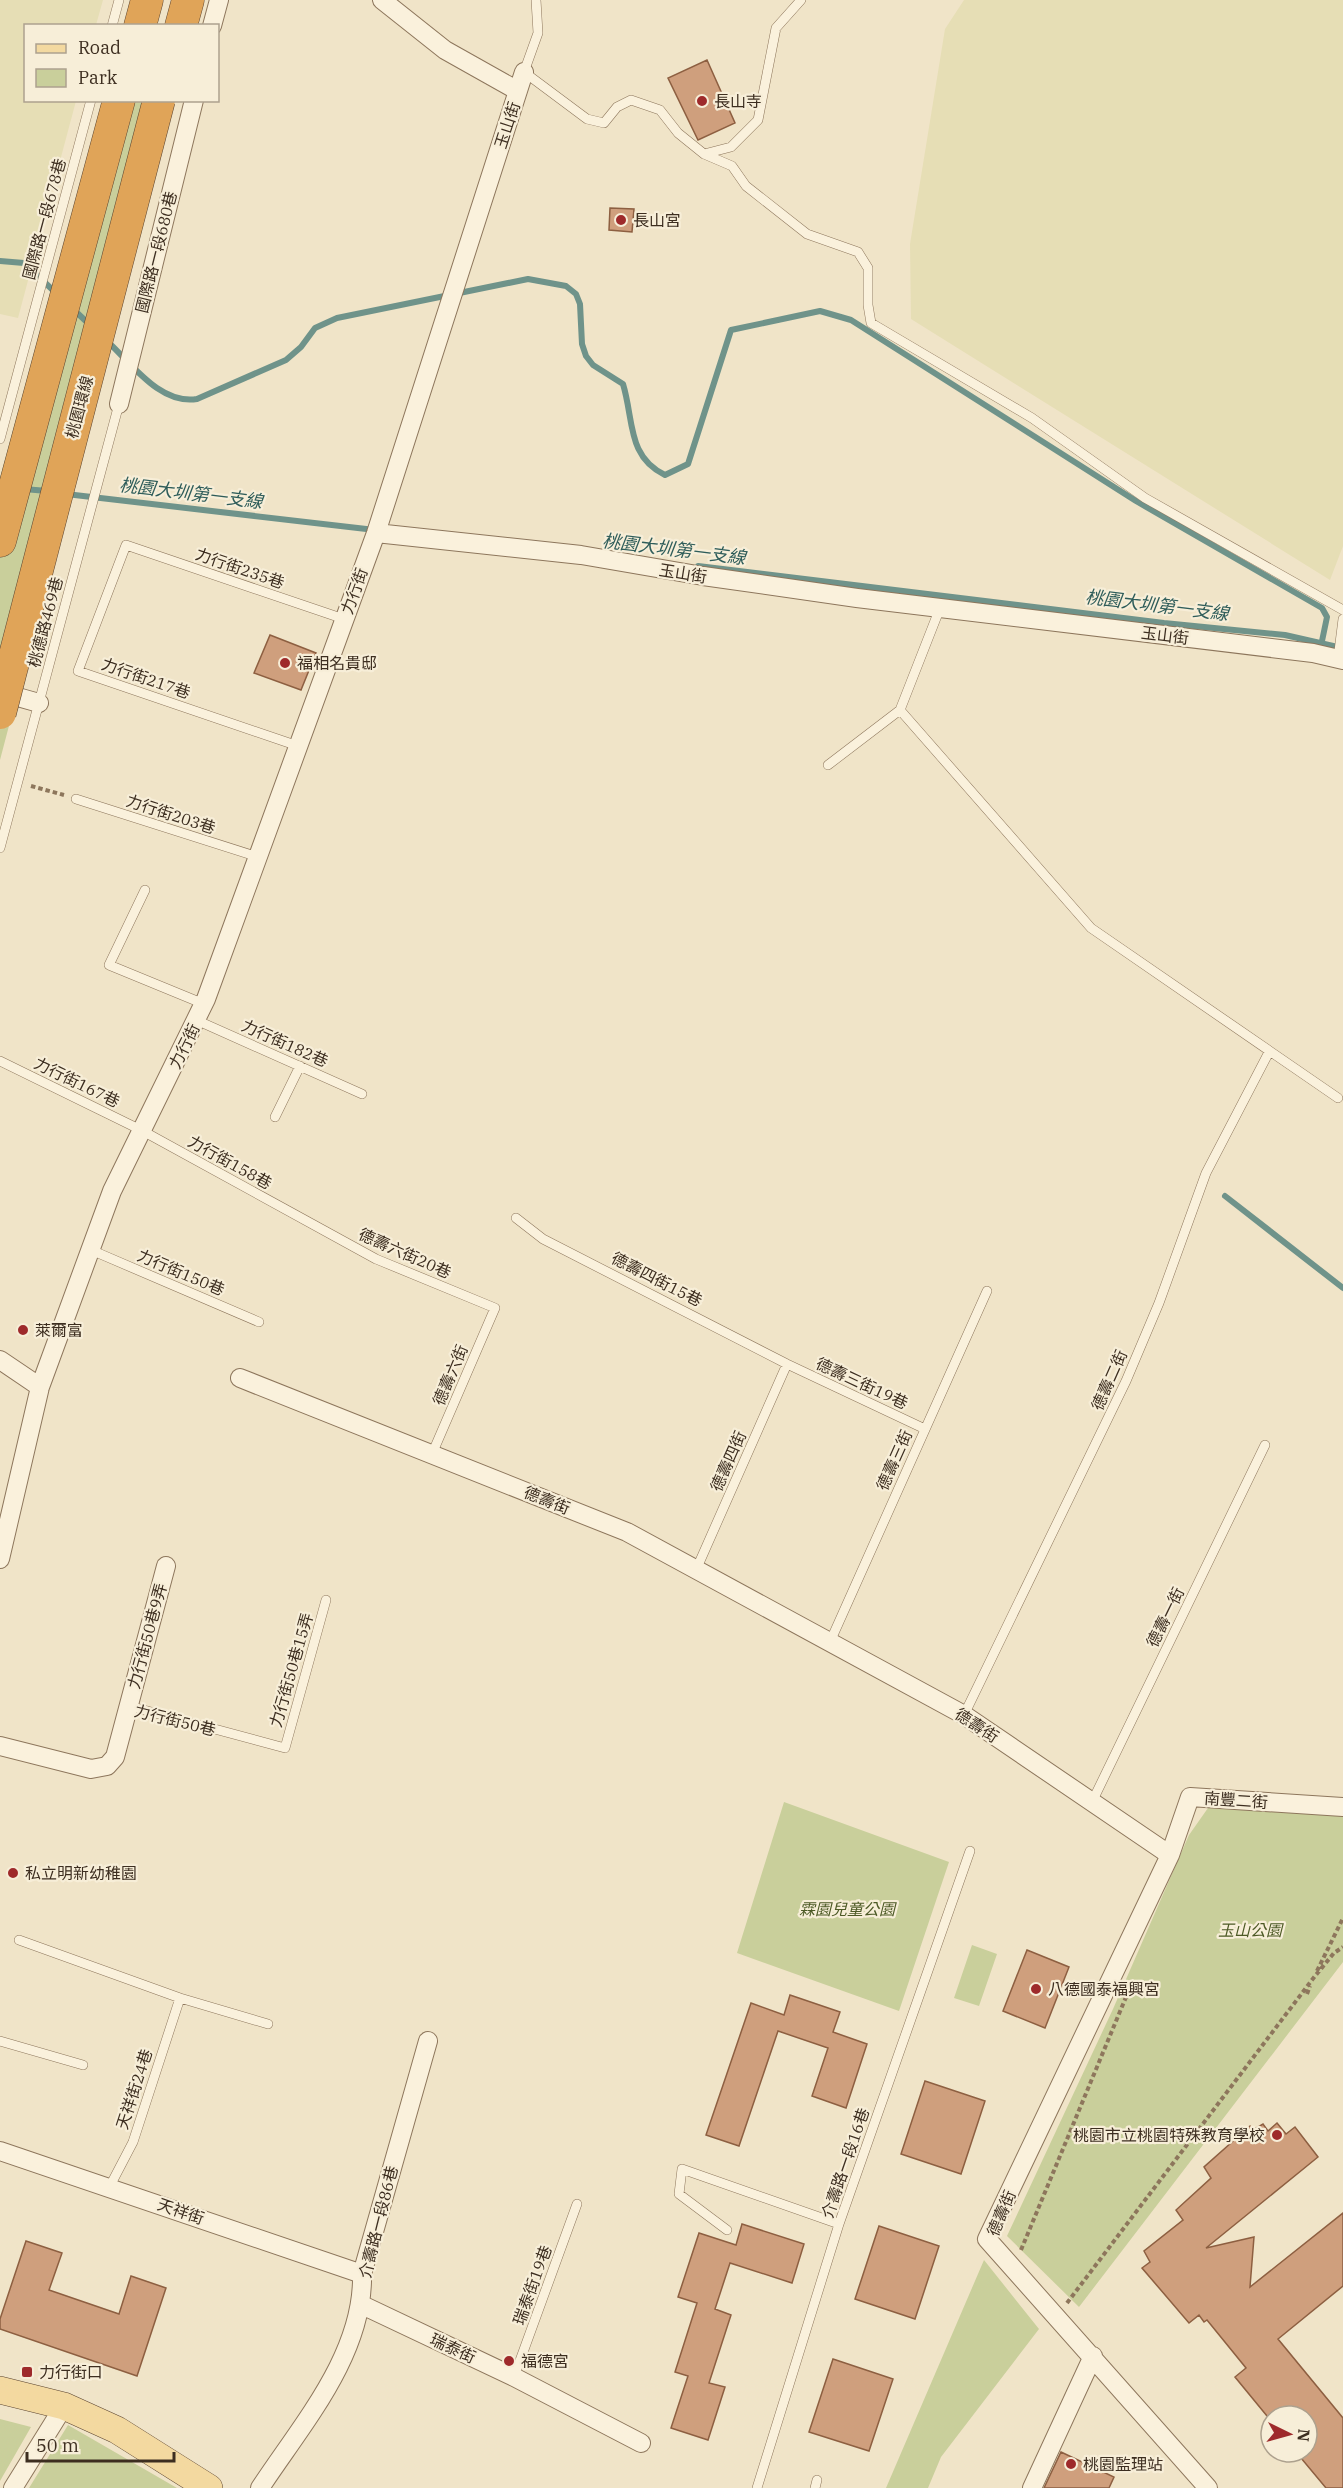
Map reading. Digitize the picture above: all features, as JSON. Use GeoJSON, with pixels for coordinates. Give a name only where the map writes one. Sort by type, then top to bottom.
{"type":"FeatureCollection","features":[{"type":"Feature","properties":{"kind":"highway"},"geometry":{"type":"LineString","coordinates":[[141,24],[147,0]]}},
{"type":"Feature","properties":{"kind":"highway"},"geometry":{"type":"LineString","coordinates":[[182,24],[188,0]]}},
{"type":"Feature","properties":{"kind":"highway"},"geometry":{"type":"LineString","coordinates":[[0,542],[118,102]]}},
{"type":"Feature","properties":{"kind":"highway","name":"桃園環線"},"geometry":{"type":"LineString","coordinates":[[0,713],[158,102]]}},
{"type":"Feature","properties":{"kind":"main road"},"geometry":{"type":"LineString","coordinates":[[0,2390],[64,2406],[117,2430],[209,2488]]}},
{"type":"Feature","properties":{"kind":"street"},"geometry":{"type":"LineString","coordinates":[[213,24],[219,0]]}},
{"type":"Feature","properties":{"kind":"street","name":"玉山街"},"geometry":{"type":"LineString","coordinates":[[382,0],[445,50],[518,91]]}},
{"type":"Feature","properties":{"kind":"street","name":"玉山街"},"geometry":{"type":"LineString","coordinates":[[524,72],[376,532],[581,555],[702,576],[940,608],[1313,653],[1341,659]]}},
{"type":"Feature","properties":{"kind":"street","name":"國際路一段680巷"},"geometry":{"type":"LineString","coordinates":[[119,404],[194,102]]}},
{"type":"Feature","properties":{"kind":"street","name":"力行街"},"geometry":{"type":"LineString","coordinates":[[0,1559],[40,1387],[111,1191],[200,1012],[376,532]]}},
{"type":"Feature","properties":{"kind":"street"},"geometry":{"type":"LineString","coordinates":[[0,692],[39,703]]}},
{"type":"Feature","properties":{"kind":"street"},"geometry":{"type":"LineString","coordinates":[[0,1360],[40,1387]]}},
{"type":"Feature","properties":{"kind":"street","name":"德壽街"},"geometry":{"type":"LineString","coordinates":[[240,1378],[627,1532],[964,1715],[1170,1855],[987,2239],[1208,2488]]}},
{"type":"Feature","properties":{"kind":"street","name":"力行街50巷9弄"},"geometry":{"type":"LineString","coordinates":[[129,1706],[166,1566]]}},
{"type":"Feature","properties":{"kind":"street","name":"力行街50巷"},"geometry":{"type":"LineString","coordinates":[[0,1746],[91,1769],[107,1766],[115,1757],[129,1706]]}},
{"type":"Feature","properties":{"kind":"street","name":"南豐二街"},"geometry":{"type":"LineString","coordinates":[[1170,1855],[1190,1797],[1343,1807]]}},
{"type":"Feature","properties":{"kind":"street","name":"介壽路一段86巷"},"geometry":{"type":"LineString","coordinates":[[260,2488],[340,2365],[363,2299],[362,2274],[428,2041]]}},
{"type":"Feature","properties":{"kind":"street","name":"天祥街"},"geometry":{"type":"LineString","coordinates":[[0,2151],[110,2186],[362,2274]]}},
{"type":"Feature","properties":{"kind":"street","name":"瑞泰街"},"geometry":{"type":"LineString","coordinates":[[360,2304],[514,2378],[641,2444]]}},
{"type":"Feature","properties":{"kind":"street"},"geometry":{"type":"LineString","coordinates":[[1032,2488],[1093,2356]]}},
{"type":"Feature","properties":{"kind":"street"},"geometry":{"type":"LineString","coordinates":[[13,2488],[64,2406]]}},
{"type":"Feature","properties":{"kind":"lane"},"geometry":{"type":"LineString","coordinates":[[112,24],[118,0]]}},
{"type":"Feature","properties":{"kind":"lane"},"geometry":{"type":"LineString","coordinates":[[536,0],[538,33],[524,72],[586,119],[604,123],[617,107],[631,100],[660,110],[678,133],[704,154],[732,166],[746,186],[807,234],[858,252],[868,268],[867,305],[871,323],[1032,418],[1145,498],[1343,610]]}},
{"type":"Feature","properties":{"kind":"lane"},"geometry":{"type":"LineString","coordinates":[[704,154],[731,147],[758,120],[776,28],[801,0]]}},
{"type":"Feature","properties":{"kind":"lane","name":"國際路一段678巷"},"geometry":{"type":"LineString","coordinates":[[0,439],[90,102]]}},
{"type":"Feature","properties":{"kind":"lane","name":"桃德路469巷"},"geometry":{"type":"LineString","coordinates":[[0,848],[119,404]]}},
{"type":"Feature","properties":{"kind":"lane","name":"力行街235巷"},"geometry":{"type":"LineString","coordinates":[[126,545],[344,620]]}},
{"type":"Feature","properties":{"kind":"lane","name":"力行街217巷"},"geometry":{"type":"LineString","coordinates":[[126,545],[78,671],[298,746]]}},
{"type":"Feature","properties":{"kind":"lane"},"geometry":{"type":"LineString","coordinates":[[828,765],[900,710],[940,608]]}},
{"type":"Feature","properties":{"kind":"lane"},"geometry":{"type":"LineString","coordinates":[[1341,659],[1343,619]]}},
{"type":"Feature","properties":{"kind":"lane"},"geometry":{"type":"LineString","coordinates":[[900,710],[1091,928],[1338,1098]]}},
{"type":"Feature","properties":{"kind":"lane","name":"力行街203巷"},"geometry":{"type":"LineString","coordinates":[[76,799],[258,857]]}},
{"type":"Feature","properties":{"kind":"lane","name":"力行街182巷"},"geometry":{"type":"LineString","coordinates":[[145,890],[109,965],[300,1066],[362,1094]]}},
{"type":"Feature","properties":{"kind":"lane","name":"德壽二街"},"geometry":{"type":"LineString","coordinates":[[964,1715],[1126,1381],[1159,1303],[1206,1173],[1269,1052]]}},
{"type":"Feature","properties":{"kind":"lane","name":"力行街167巷"},"geometry":{"type":"LineString","coordinates":[[0,1061],[141,1131]]}},
{"type":"Feature","properties":{"kind":"lane"},"geometry":{"type":"LineString","coordinates":[[275,1117],[300,1066]]}},
{"type":"Feature","properties":{"kind":"lane","name":"力行街158巷"},"geometry":{"type":"LineString","coordinates":[[141,1131],[306,1221]]}},
{"type":"Feature","properties":{"kind":"lane","name":"德壽四街15巷"},"geometry":{"type":"LineString","coordinates":[[516,1218],[543,1239],[787,1364]]}},
{"type":"Feature","properties":{"kind":"lane","name":"德壽六街20巷"},"geometry":{"type":"LineString","coordinates":[[306,1221],[376,1259],[495,1308]]}},
{"type":"Feature","properties":{"kind":"lane","name":"力行街150巷"},"geometry":{"type":"LineString","coordinates":[[91,1250],[259,1322]]}},
{"type":"Feature","properties":{"kind":"lane","name":"德壽三街"},"geometry":{"type":"LineString","coordinates":[[830,1642],[987,1291]]}},
{"type":"Feature","properties":{"kind":"lane","name":"德壽六街"},"geometry":{"type":"LineString","coordinates":[[432,1454],[495,1308]]}},
{"type":"Feature","properties":{"kind":"lane","name":"德壽三街19巷"},"geometry":{"type":"LineString","coordinates":[[787,1364],[925,1429]]}},
{"type":"Feature","properties":{"kind":"lane","name":"德壽四街"},"geometry":{"type":"LineString","coordinates":[[696,1570],[787,1364]]}},
{"type":"Feature","properties":{"kind":"lane","name":"德壽一街"},"geometry":{"type":"LineString","coordinates":[[1092,1802],[1265,1445]]}},
{"type":"Feature","properties":{"kind":"lane","name":"力行街50巷15弄"},"geometry":{"type":"LineString","coordinates":[[285,1748],[327,1600]]}},
{"type":"Feature","properties":{"kind":"lane","name":"力行街50巷"},"geometry":{"type":"LineString","coordinates":[[129,1706],[285,1748]]}},
{"type":"Feature","properties":{"kind":"lane","name":"介壽路一段16巷"},"geometry":{"type":"LineString","coordinates":[[758,2488],[839,2224],[970,1851]]}},
{"type":"Feature","properties":{"kind":"lane"},"geometry":{"type":"LineString","coordinates":[[19,1940],[180,1998],[268,2024]]}},
{"type":"Feature","properties":{"kind":"lane","name":"天祥街24巷"},"geometry":{"type":"LineString","coordinates":[[110,2186],[133,2142],[180,1998]]}},
{"type":"Feature","properties":{"kind":"lane"},"geometry":{"type":"LineString","coordinates":[[0,2041],[84,2066]]}},
{"type":"Feature","properties":{"kind":"lane"},"geometry":{"type":"LineString","coordinates":[[727,2230],[679,2194],[682,2169],[839,2224]]}},
{"type":"Feature","properties":{"kind":"lane","name":"瑞泰街19巷"},"geometry":{"type":"LineString","coordinates":[[514,2378],[577,2204]]}},
{"type":"Feature","properties":{"kind":"path"},"geometry":{"type":"LineString","coordinates":[[18,782],[76,799]]}},
{"type":"Feature","properties":{"kind":"path"},"geometry":{"type":"LineString","coordinates":[[1306,1994],[1343,1918]]}},
{"type":"Feature","properties":{"kind":"path"},"geometry":{"type":"LineString","coordinates":[[1057,2297],[1066,2307],[1315,1976],[1334,1953],[1343,1947]]}},
{"type":"Feature","properties":{"kind":"path"},"geometry":{"type":"LineString","coordinates":[[1020,2253],[1132,1981]]}},
{"type":"Feature","properties":{"kind":"shaded area"},"geometry":{"type":"Polygon","coordinates":[[[0,0],[103,0],[96,24],[24,24],[24,102],[76,102],[18,318],[0,314],[0,0]]]}},
{"type":"Feature","properties":{"kind":"shaded area"},"geometry":{"type":"Polygon","coordinates":[[[964,0],[1343,0],[1343,546],[1330,580],[911,319],[910,244],[945,29],[964,0]]]}},
{"type":"Feature","properties":{"kind":"green space"},"geometry":{"type":"Polygon","coordinates":[[[103,102],[173,102],[0,760],[0,478],[103,102]]]}},
{"type":"Feature","properties":{"kind":"green space","name":"霖園兒童公園"},"geometry":{"type":"Polygon","coordinates":[[[784,1802],[949,1862],[899,2011],[737,1953],[784,1802]]]}},
{"type":"Feature","properties":{"kind":"green space","name":"玉山公園"},"geometry":{"type":"Polygon","coordinates":[[[1208,1808],[1343,1816],[1343,1962],[1079,2307],[1007,2236],[1113,2009],[1189,1835],[1208,1808]]]}},
{"type":"Feature","properties":{"kind":"green space"},"geometry":{"type":"Polygon","coordinates":[[[972,1945],[997,1954],[979,2006],[954,1998],[972,1945]]]}},
{"type":"Feature","properties":{"kind":"green space"},"geometry":{"type":"Polygon","coordinates":[[[984,2260],[1039,2329],[941,2457],[928,2488],[886,2488],[984,2260]]]}},
{"type":"Feature","properties":{"kind":"green space"},"geometry":{"type":"Polygon","coordinates":[[[0,2419],[31,2427],[0,2481],[0,2419]]]}},
{"type":"Feature","properties":{"kind":"green space"},"geometry":{"type":"Polygon","coordinates":[[[68,2425],[177,2488],[29,2488],[68,2425]]]}},
{"type":"Feature","properties":{"kind":"building","name":"長山寺"},"geometry":{"type":"Polygon","coordinates":[[[707,60],[735,123],[698,140],[668,78],[707,60]]]}},
{"type":"Feature","properties":{"kind":"building","name":"長山宮"},"geometry":{"type":"Polygon","coordinates":[[[610,208],[634,209],[632,232],[609,230],[610,208]]]}},
{"type":"Feature","properties":{"kind":"building","name":"福相名貴邸"},"geometry":{"type":"Polygon","coordinates":[[[270,635],[316,653],[301,690],[254,673],[270,635]]]}},
{"type":"Feature","properties":{"kind":"building","name":"八德國泰福興宮"},"geometry":{"type":"Polygon","coordinates":[[[1027,1950],[1069,1967],[1045,2028],[1003,2011],[1027,1950]]]}},
{"type":"Feature","properties":{"kind":"building"},"geometry":{"type":"Polygon","coordinates":[[[790,1995],[840,2012],[833,2032],[867,2044],[846,2108],[812,2096],[828,2048],[778,2031],[739,2146],[706,2135],[751,2003],[784,2015],[790,1995]]]}},
{"type":"Feature","properties":{"kind":"building"},"geometry":{"type":"Polygon","coordinates":[[[925,2081],[985,2101],[961,2174],[901,2154],[925,2081]]]}},
{"type":"Feature","properties":{"kind":"building"},"geometry":{"type":"Polygon","coordinates":[[[1277,2123],[1286,2134],[1295,2127],[1318,2157],[1206,2248],[1254,2237],[1250,2287],[1343,2213],[1343,2286],[1278,2339],[1343,2418],[1343,2488],[1326,2488],[1306,2464],[1319,2464],[1319,2404],[1259,2404],[1259,2406],[1235,2377],[1246,2368],[1207,2320],[1204,2322],[1199,2315],[1189,2323],[1142,2268],[1150,2262],[1144,2251],[1183,2220],[1176,2210],[1211,2178],[1204,2167],[1250,2126],[1253,2130],[1263,2124],[1268,2131],[1277,2123]]]}},
{"type":"Feature","properties":{"kind":"building"},"geometry":{"type":"Polygon","coordinates":[[[742,2224],[804,2244],[792,2283],[730,2263],[715,2309],[731,2315],[709,2383],[725,2387],[708,2440],[671,2428],[688,2376],[675,2372],[697,2303],[678,2297],[699,2233],[736,2245],[742,2224]]]}},
{"type":"Feature","properties":{"kind":"building"},"geometry":{"type":"Polygon","coordinates":[[[879,2226],[939,2246],[915,2319],[855,2299],[879,2226]]]}},
{"type":"Feature","properties":{"kind":"building"},"geometry":{"type":"Polygon","coordinates":[[[26,2241],[62,2253],[49,2290],[119,2314],[131,2276],[166,2288],[137,2376],[0,2329],[0,2319],[26,2241]]]}},
{"type":"Feature","properties":{"kind":"building"},"geometry":{"type":"Polygon","coordinates":[[[833,2359],[893,2379],[869,2451],[809,2432],[833,2359]]]}},
{"type":"Feature","properties":{"kind":"building","name":"桃園監理站"},"geometry":{"type":"Polygon","coordinates":[[[1061,2452],[1114,2477],[1109,2488],[1044,2488],[1061,2452]]]}},
{"type":"Feature","properties":{"kind":"waterway"},"geometry":{"type":"LineString","coordinates":[[0,261],[24,263],[56,293]]}},
{"type":"Feature","properties":{"kind":"waterway"},"geometry":{"type":"LineString","coordinates":[[107,341],[159,389],[171,396],[197,399],[286,360],[301,347],[315,328],[337,318],[528,279],[566,286],[576,294],[580,304],[582,344],[586,356],[593,365],[623,384],[638,448],[644,458],[665,475],[688,464],[731,330],[820,311],[851,320],[1136,501],[1322,608],[1327,617],[1322,641]]}},
{"type":"Feature","properties":{"kind":"waterway"},"geometry":{"type":"LineString","coordinates":[[72,308],[91,326]]}},
{"type":"Feature","properties":{"kind":"waterway","name":"桃園大圳第一支線"},"geometry":{"type":"LineString","coordinates":[[24,489],[47,491]]}},
{"type":"Feature","properties":{"kind":"waterway","name":"桃園大圳第一支線"},"geometry":{"type":"LineString","coordinates":[[66,494],[375,530]]}},
{"type":"Feature","properties":{"kind":"waterway","name":"桃園大圳第一支線"},"geometry":{"type":"LineString","coordinates":[[698,566],[1164,623],[1285,635],[1342,648]]}},
{"type":"Feature","properties":{"kind":"waterway"},"geometry":{"type":"LineString","coordinates":[[1225,1196],[1343,1288]]}},
{"type":"Feature","properties":{"kind":"place","name":"長山寺"},"geometry":{"type":"Point","coordinates":[702,101]}},
{"type":"Feature","properties":{"kind":"place","name":"長山宮"},"geometry":{"type":"Point","coordinates":[621,220]}},
{"type":"Feature","properties":{"kind":"place","name":"福相名貴邸"},"geometry":{"type":"Point","coordinates":[285,663]}},
{"type":"Feature","properties":{"kind":"place","name":"萊爾富"},"geometry":{"type":"Point","coordinates":[23,1330]}},
{"type":"Feature","properties":{"kind":"place","name":"私立明新幼稚園"},"geometry":{"type":"Point","coordinates":[13,1873]}},
{"type":"Feature","properties":{"kind":"place","name":"八德國泰福興宮"},"geometry":{"type":"Point","coordinates":[1036,1989]}},
{"type":"Feature","properties":{"kind":"place","name":"桃園市立桃園特殊教育學校"},"geometry":{"type":"Point","coordinates":[1277,2135]}},
{"type":"Feature","properties":{"kind":"place","name":"福德宮"},"geometry":{"type":"Point","coordinates":[509,2361]}},
{"type":"Feature","properties":{"kind":"place","name":"力行街口"},"geometry":{"type":"Point","coordinates":[27,2372]}},
{"type":"Feature","properties":{"kind":"place","name":"桃園監理站"},"geometry":{"type":"Point","coordinates":[1071,2464]}}]}
